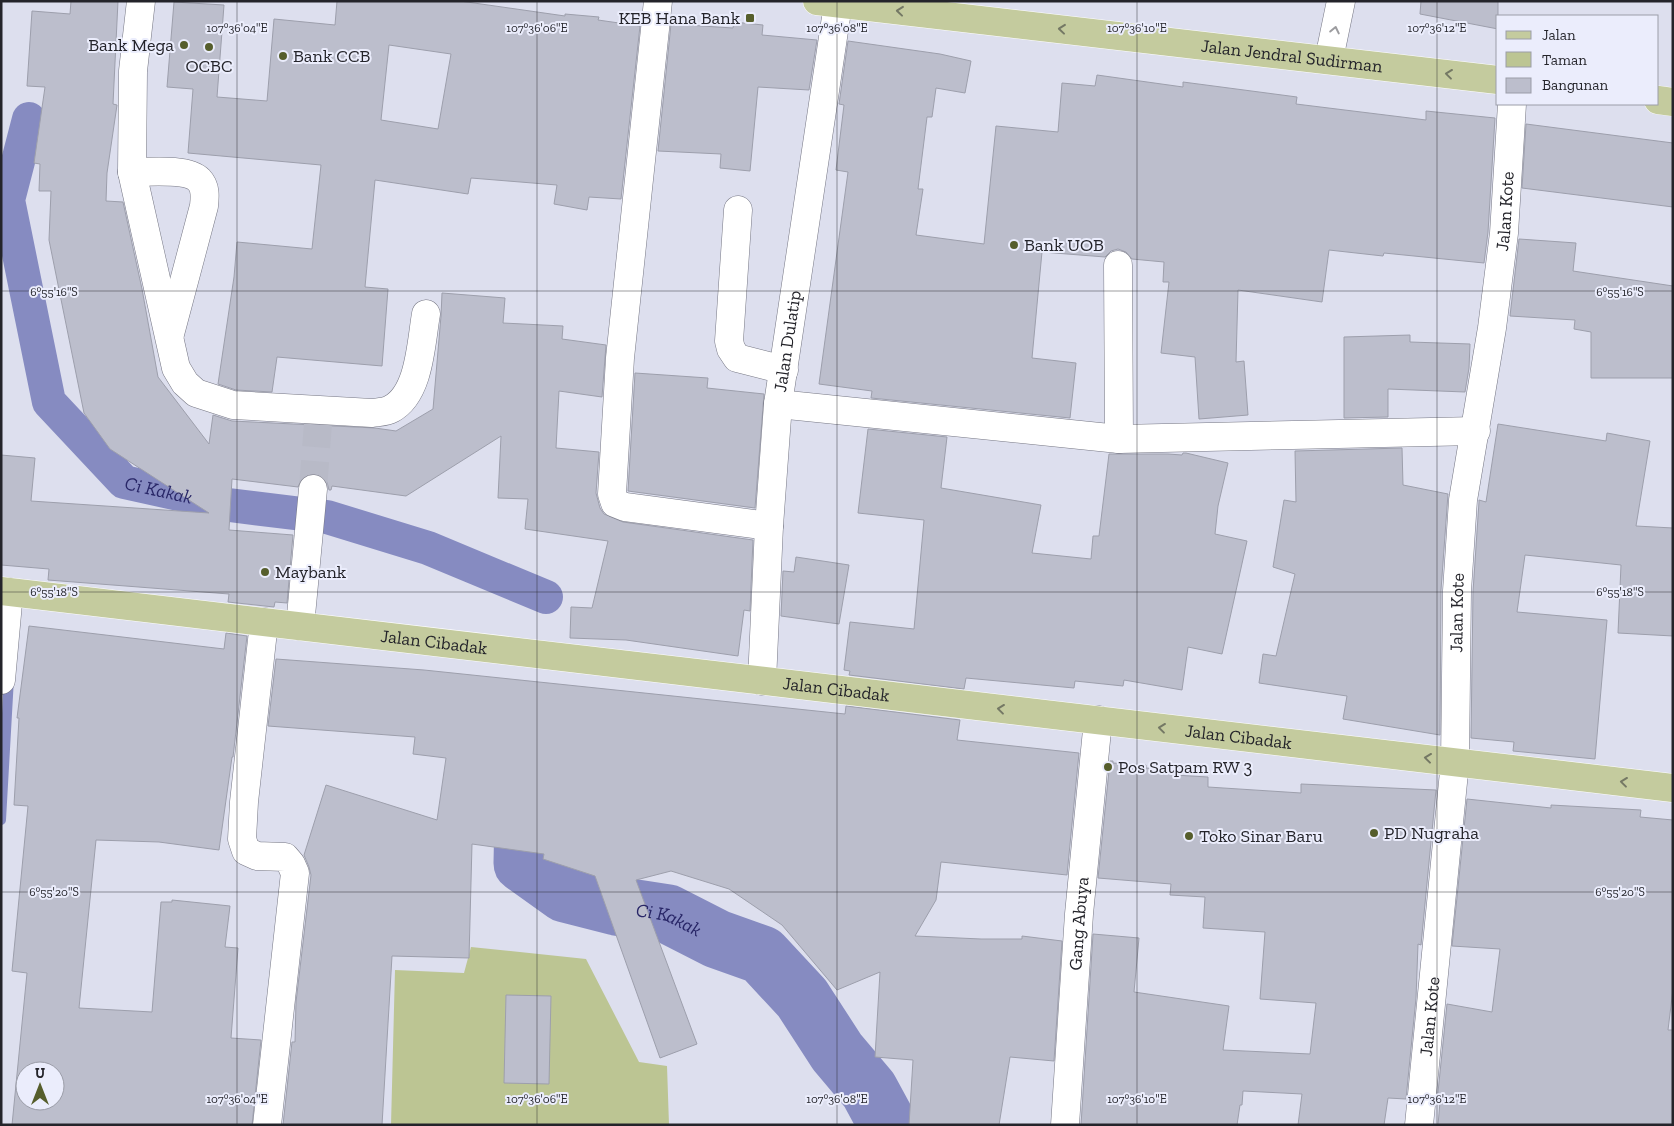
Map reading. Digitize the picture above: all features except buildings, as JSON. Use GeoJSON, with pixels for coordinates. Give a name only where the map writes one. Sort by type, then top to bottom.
{"type":"FeatureCollection","features":[{"type":"Feature","properties":{"kind":"main road","name":"Jalan Jendral Sudirman"},"geometry":{"type":"LineString","coordinates":[[827,3],[1329,59],[1496,80]]}},
{"type":"Feature","properties":{"kind":"main road"},"geometry":{"type":"LineString","coordinates":[[1659,100],[1673,102]]}},
{"type":"Feature","properties":{"kind":"main road","name":"Jalan Cibadak"},"geometry":{"type":"LineString","coordinates":[[5,592],[1673,788]]}},
{"type":"Feature","properties":{"kind":"street"},"geometry":{"type":"LineString","coordinates":[[141,1],[133,71],[132,172],[176,368],[185,383],[196,393],[233,405],[319,417],[390,410],[402,401],[415,377],[426,314]]}},
{"type":"Feature","properties":{"kind":"street"},"geometry":{"type":"LineString","coordinates":[[658,1],[620,358],[612,494],[615,503],[625,507],[769,526]]}},
{"type":"Feature","properties":{"kind":"street"},"geometry":{"type":"LineString","coordinates":[[1329,59],[1341,1]]}},
{"type":"Feature","properties":{"kind":"street","name":"Jalan Dulatip"},"geometry":{"type":"LineString","coordinates":[[762,681],[769,526],[778,404],[784,370],[827,3]]}},
{"type":"Feature","properties":{"kind":"street","name":"Jalan Kote"},"geometry":{"type":"LineString","coordinates":[[1419,1125],[1455,762],[1457,591],[1463,500],[1492,328],[1504,233],[1512,105]]}},
{"type":"Feature","properties":{"kind":"street"},"geometry":{"type":"LineString","coordinates":[[132,172],[183,172],[200,180],[205,192],[204,206],[169,338]]}},
{"type":"Feature","properties":{"kind":"street"},"geometry":{"type":"LineString","coordinates":[[738,210],[729,340],[731,349],[737,358],[784,370]]}},
{"type":"Feature","properties":{"kind":"street"},"geometry":{"type":"LineString","coordinates":[[1118,265],[1119,439]]}},
{"type":"Feature","properties":{"kind":"street"},"geometry":{"type":"LineString","coordinates":[[778,404],[1119,439],[1476,431]]}},
{"type":"Feature","properties":{"kind":"street"},"geometry":{"type":"LineString","coordinates":[[300,626],[313,499]]}},
{"type":"Feature","properties":{"kind":"street"},"geometry":{"type":"LineString","coordinates":[[1,680],[5,592]]}},
{"type":"Feature","properties":{"kind":"street"},"geometry":{"type":"LineString","coordinates":[[264,622],[244,802],[242,839],[246,851],[257,856],[285,857],[291,864],[294,873],[266,1125]]}},
{"type":"Feature","properties":{"kind":"street","name":"Gang Abuya"},"geometry":{"type":"LineString","coordinates":[[1065,1125],[1079,914],[1098,720]]}},
{"type":"Feature","properties":{"kind":"green space"},"geometry":{"type":"Polygon","coordinates":[[[471,947],[586,959],[639,1062],[667,1066],[669,1125],[391,1125],[395,970],[464,973],[471,947]]]}},
{"type":"Feature","properties":{"kind":"waterway","name":"Ci Kakak"},"geometry":{"type":"LineString","coordinates":[[29,119],[8,200],[49,402],[124,482],[229,505],[327,517],[428,548],[546,597]]}},
{"type":"Feature","properties":{"kind":"waterway"},"geometry":{"type":"LineString","coordinates":[[1,820],[9,678]]}},
{"type":"Feature","properties":{"kind":"waterway","name":"Ci Kakak"},"geometry":{"type":"LineString","coordinates":[[525,770],[523,863],[565,893],[616,906],[668,914],[717,939],[762,955],[802,998],[837,1052],[869,1090],[888,1125]]}},
{"type":"Feature","properties":{"kind":"tunnel"},"geometry":{"type":"LineString","coordinates":[[313,489],[318,423]]}},
{"type":"Feature","properties":{"kind":"place","name":"KEB Hana Bank"},"geometry":{"type":"Point","coordinates":[750,18]}},
{"type":"Feature","properties":{"kind":"place","name":"Bank Mega"},"geometry":{"type":"Point","coordinates":[184,45]}},
{"type":"Feature","properties":{"kind":"place","name":"OCBC"},"geometry":{"type":"Point","coordinates":[209,47]}},
{"type":"Feature","properties":{"kind":"place","name":"Bank CCB"},"geometry":{"type":"Point","coordinates":[283,56]}},
{"type":"Feature","properties":{"kind":"place","name":"Bank UOB"},"geometry":{"type":"Point","coordinates":[1014,245]}},
{"type":"Feature","properties":{"kind":"place","name":"Maybank"},"geometry":{"type":"Point","coordinates":[265,572]}},
{"type":"Feature","properties":{"kind":"place","name":"Pos Satpam RW 3"},"geometry":{"type":"Point","coordinates":[1108,767]}},
{"type":"Feature","properties":{"kind":"place","name":"PD Nugraha"},"geometry":{"type":"Point","coordinates":[1374,833]}},
{"type":"Feature","properties":{"kind":"place","name":"Toko Sinar Baru"},"geometry":{"type":"Point","coordinates":[1189,836]}}]}
